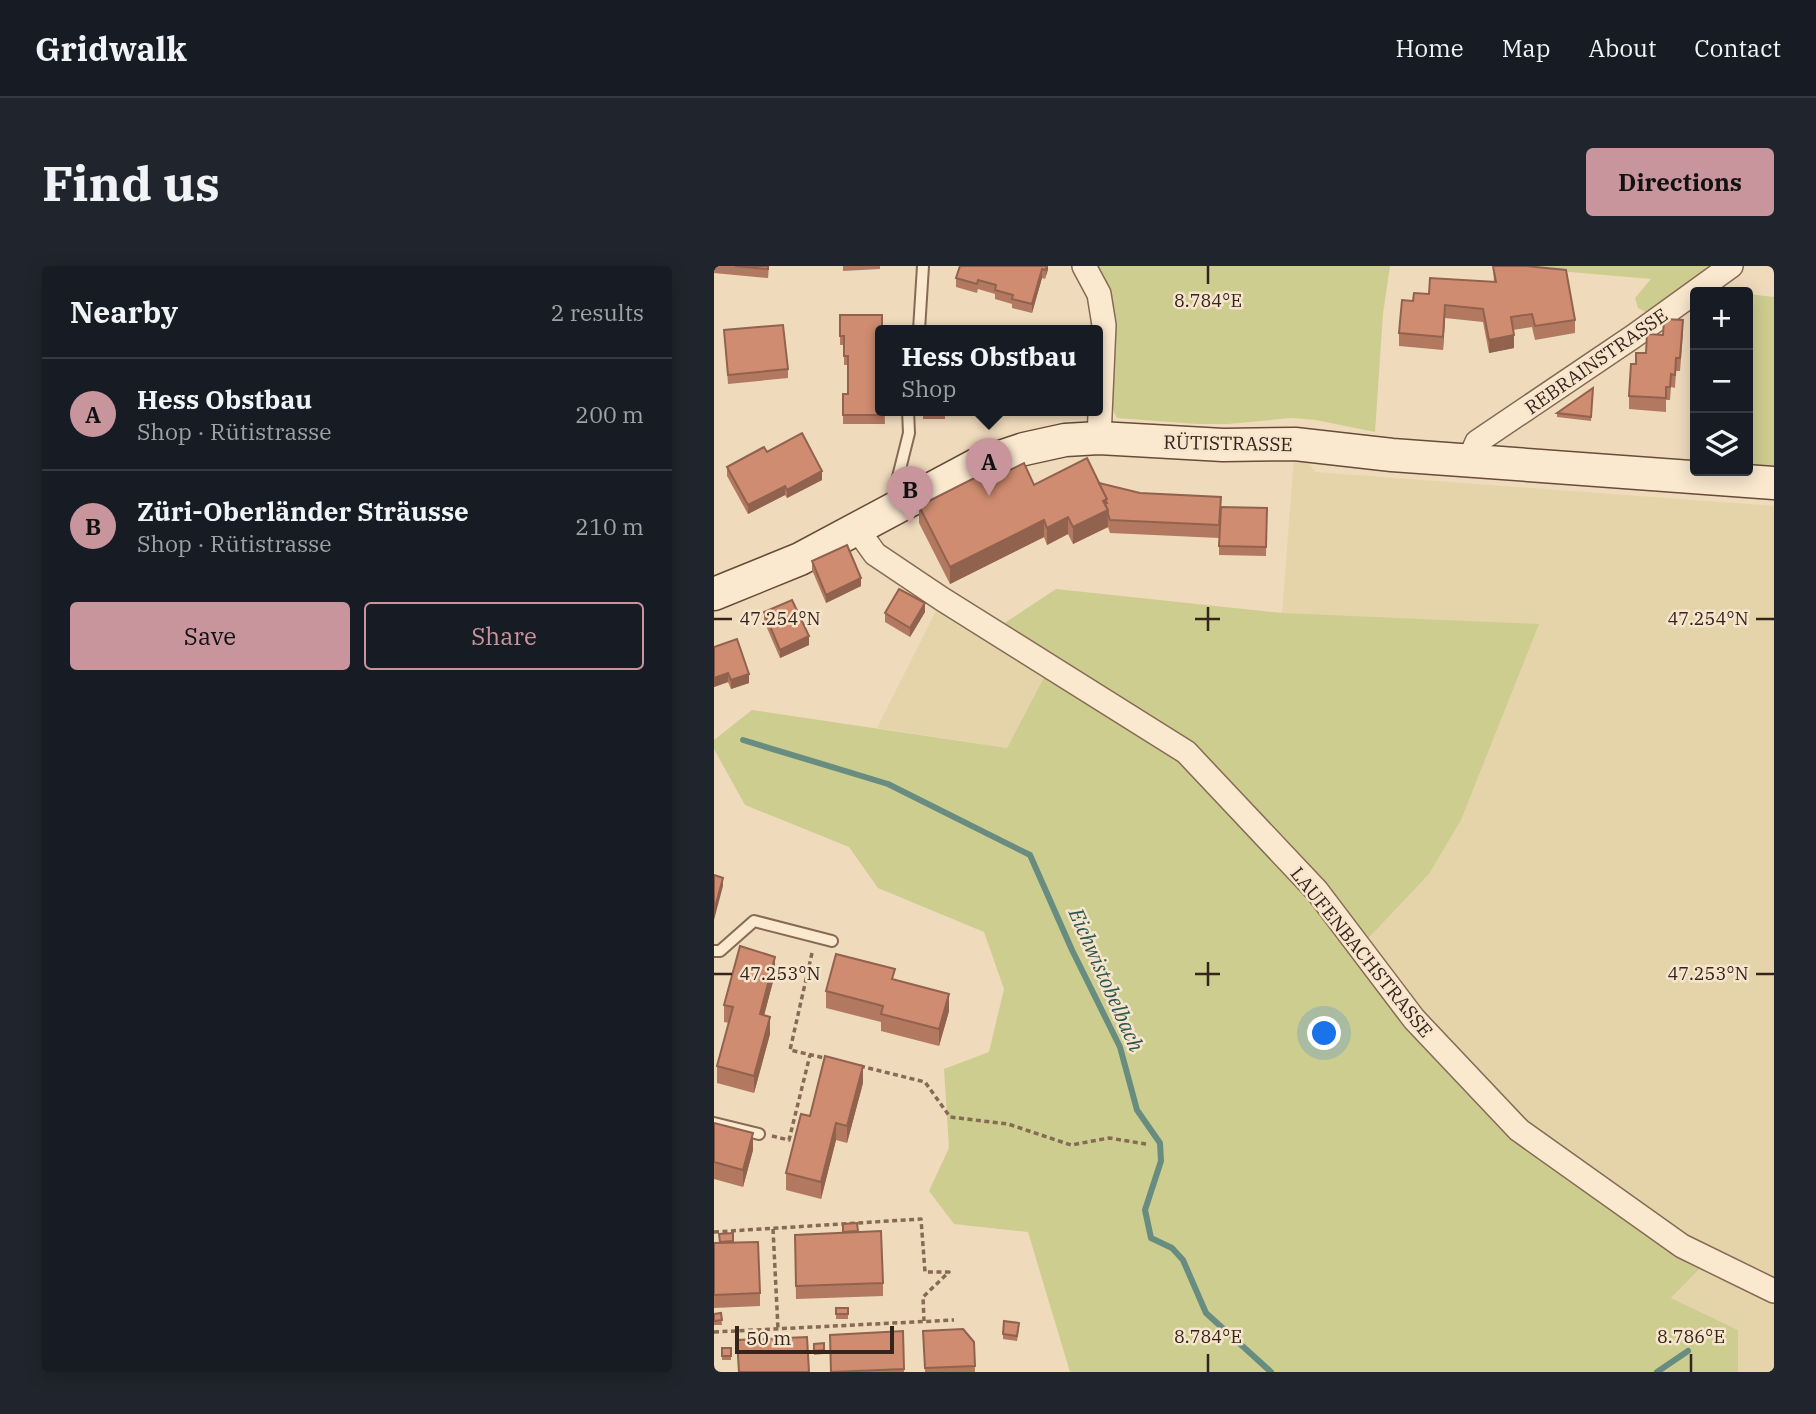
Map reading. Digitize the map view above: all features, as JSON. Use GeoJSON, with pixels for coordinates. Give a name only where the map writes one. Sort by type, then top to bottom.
{"type":"FeatureCollection","features":[{"type":"Feature","properties":{"kind":"main road","name":"RÜTISTRASSE"},"geometry":{"type":"LineString","coordinates":[[714,594],[800,559],[966,471],[998,457],[1046,443],[1099,438],[1223,445],[1296,444],[1392,455],[1774,483]]}},
{"type":"Feature","properties":{"kind":"street"},"geometry":{"type":"LineString","coordinates":[[1084,266],[1099,294],[1104,325],[1103,348]]}},
{"type":"Feature","properties":{"kind":"street","name":"REBRAINSTRASSE"},"geometry":{"type":"LineString","coordinates":[[1469,460],[1477,442],[1634,336],[1731,266]]}},
{"type":"Feature","properties":{"kind":"street"},"geometry":{"type":"LineString","coordinates":[[1099,438],[1100,416]]}},
{"type":"Feature","properties":{"kind":"street","name":"LAUFENBACHSTRASSE"},"geometry":{"type":"LineString","coordinates":[[857,529],[876,554],[931,592],[1186,752],[1317,891],[1414,1019],[1519,1130],[1682,1246],[1774,1292]]}},
{"type":"Feature","properties":{"kind":"lane"},"geometry":{"type":"LineString","coordinates":[[919,325],[923,266]]}},
{"type":"Feature","properties":{"kind":"lane"},"geometry":{"type":"LineString","coordinates":[[902,505],[895,489],[909,433],[908,416]]}},
{"type":"Feature","properties":{"kind":"lane"},"geometry":{"type":"LineString","coordinates":[[714,951],[720,951],[754,921],[832,941]]}},
{"type":"Feature","properties":{"kind":"lane"},"geometry":{"type":"LineString","coordinates":[[714,1123],[759,1134]]}},
{"type":"Feature","properties":{"kind":"path"},"geometry":{"type":"LineString","coordinates":[[816,937],[790,1050],[836,1061]]}},
{"type":"Feature","properties":{"kind":"path"},"geometry":{"type":"LineString","coordinates":[[759,1134],[789,1140],[810,1055]]}},
{"type":"Feature","properties":{"kind":"path"},"geometry":{"type":"LineString","coordinates":[[848,1064],[925,1082],[950,1117],[1008,1124],[1071,1145],[1109,1138],[1146,1144]]}},
{"type":"Feature","properties":{"kind":"path"},"geometry":{"type":"LineString","coordinates":[[714,1232],[921,1219],[925,1272],[949,1272],[923,1297],[924,1321]]}},
{"type":"Feature","properties":{"kind":"path"},"geometry":{"type":"LineString","coordinates":[[773,1229],[778,1329]]}},
{"type":"Feature","properties":{"kind":"path"},"geometry":{"type":"LineString","coordinates":[[714,1332],[954,1320]]}},
{"type":"Feature","properties":{"kind":"shaded area"},"geometry":{"type":"Polygon","coordinates":[[[1295,444],[1315,472],[1774,506],[1774,1372],[1738,1372],[1738,1330],[1671,1298],[1708,1260],[1519,1130],[1359,947],[1429,874],[1282,613],[1295,444]]]}},
{"type":"Feature","properties":{"kind":"shaded area"},"geometry":{"type":"Polygon","coordinates":[[[942,599],[1050,666],[1007,748],[877,728],[942,599]]]}},
{"type":"Feature","properties":{"kind":"green space"},"geometry":{"type":"Polygon","coordinates":[[[1097,266],[1390,266],[1383,314],[1375,432],[1292,418],[1197,424],[1117,418],[1112,407],[1109,377],[1110,297],[1097,266]]]}},
{"type":"Feature","properties":{"kind":"green space"},"geometry":{"type":"Polygon","coordinates":[[[1500,266],[1721,266],[1647,313],[1638,308],[1635,298],[1651,279],[1500,266]]]}},
{"type":"Feature","properties":{"kind":"green space"},"geometry":{"type":"Polygon","coordinates":[[[1753,295],[1774,297],[1774,467],[1753,465],[1753,295]]]}},
{"type":"Feature","properties":{"kind":"green space"},"geometry":{"type":"Polygon","coordinates":[[[1056,589],[1282,613],[1539,624],[1461,820],[1429,874],[1360,947],[1519,1130],[1709,1259],[1671,1298],[1738,1330],[1738,1372],[1070,1372],[1028,1232],[954,1224],[929,1191],[949,1148],[944,1069],[989,1052],[1004,989],[984,932],[878,888],[849,847],[745,805],[714,749],[714,740],[752,710],[1007,748],[1050,666],[994,630],[1056,589]]]}},
{"type":"Feature","properties":{"kind":"building"},"geometry":{"type":"Polygon","coordinates":[[[735,266],[768,266],[768,269],[735,266]]]}},
{"type":"Feature","properties":{"kind":"building"},"geometry":{"type":"Polygon","coordinates":[[[960,266],[1047,266],[1045,270],[1042,269],[1032,304],[1012,299],[1013,295],[995,290],[996,285],[978,280],[977,284],[956,278],[960,266]]]}},
{"type":"Feature","properties":{"kind":"building"},"geometry":{"type":"Polygon","coordinates":[[[1493,266],[1566,270],[1575,320],[1535,326],[1532,314],[1511,317],[1514,335],[1489,340],[1483,309],[1445,305],[1443,337],[1399,333],[1402,300],[1413,301],[1414,293],[1429,294],[1430,278],[1496,282],[1493,266]]]}},
{"type":"Feature","properties":{"kind":"building"},"geometry":{"type":"Polygon","coordinates":[[[840,315],[882,315],[882,325],[875,325],[875,415],[843,415],[843,394],[848,394],[848,356],[844,356],[844,336],[840,336],[840,315]]]}},
{"type":"Feature","properties":{"kind":"building"},"geometry":{"type":"Polygon","coordinates":[[[1664,319],[1683,320],[1680,358],[1676,358],[1675,375],[1671,374],[1670,387],[1666,387],[1666,398],[1629,396],[1631,364],[1636,364],[1636,353],[1646,353],[1647,334],[1663,335],[1664,319]]]}},
{"type":"Feature","properties":{"kind":"building"},"geometry":{"type":"Polygon","coordinates":[[[783,325],[788,369],[728,375],[724,330],[783,325]]]}},
{"type":"Feature","properties":{"kind":"building"},"geometry":{"type":"Polygon","coordinates":[[[1593,388],[1591,417],[1557,413],[1593,388]]]}},
{"type":"Feature","properties":{"kind":"building"},"geometry":{"type":"Polygon","coordinates":[[[802,433],[822,471],[787,490],[785,486],[748,505],[727,467],[764,447],[767,452],[802,433]]]}},
{"type":"Feature","properties":{"kind":"building"},"geometry":{"type":"Polygon","coordinates":[[[1087,458],[1107,499],[1103,501],[1108,510],[1073,527],[1068,517],[1047,528],[1044,520],[950,567],[919,506],[1004,463],[1008,471],[1024,463],[1034,485],[1087,458]]]}},
{"type":"Feature","properties":{"kind":"building"},"geometry":{"type":"Polygon","coordinates":[[[1099,483],[1140,493],[1221,497],[1219,525],[1110,520],[1105,504],[1107,499],[1099,483]]]}},
{"type":"Feature","properties":{"kind":"building"},"geometry":{"type":"Polygon","coordinates":[[[1221,507],[1267,508],[1266,547],[1219,546],[1221,507]]]}},
{"type":"Feature","properties":{"kind":"building"},"geometry":{"type":"Polygon","coordinates":[[[847,545],[861,578],[826,595],[812,561],[847,545]]]}},
{"type":"Feature","properties":{"kind":"building"},"geometry":{"type":"Polygon","coordinates":[[[899,589],[925,603],[910,628],[885,613],[899,589]]]}},
{"type":"Feature","properties":{"kind":"building"},"geometry":{"type":"Polygon","coordinates":[[[792,600],[809,636],[780,650],[764,612],[792,600]]]}},
{"type":"Feature","properties":{"kind":"building"},"geometry":{"type":"Polygon","coordinates":[[[737,639],[749,674],[731,680],[728,673],[714,678],[714,647],[737,639]]]}},
{"type":"Feature","properties":{"kind":"building"},"geometry":{"type":"Polygon","coordinates":[[[714,875],[723,878],[714,911],[714,875]]]}},
{"type":"Feature","properties":{"kind":"building"},"geometry":{"type":"Polygon","coordinates":[[[740,946],[775,957],[760,1014],[770,1017],[754,1076],[717,1066],[733,1007],[724,1005],[740,946]]]}},
{"type":"Feature","properties":{"kind":"building"},"geometry":{"type":"Polygon","coordinates":[[[836,954],[895,969],[892,979],[949,994],[939,1029],[881,1014],[883,1006],[826,991],[836,954]]]}},
{"type":"Feature","properties":{"kind":"building"},"geometry":{"type":"Polygon","coordinates":[[[825,1056],[863,1066],[847,1126],[836,1123],[821,1182],[786,1173],[801,1114],[810,1116],[825,1056]]]}},
{"type":"Feature","properties":{"kind":"building"},"geometry":{"type":"Polygon","coordinates":[[[714,1123],[753,1133],[743,1170],[714,1162],[714,1123]]]}},
{"type":"Feature","properties":{"kind":"building"},"geometry":{"type":"Polygon","coordinates":[[[857,1223],[858,1231],[843,1232],[843,1224],[857,1223]]]}},
{"type":"Feature","properties":{"kind":"building"},"geometry":{"type":"Polygon","coordinates":[[[881,1231],[883,1283],[796,1286],[795,1235],[881,1231]]]}},
{"type":"Feature","properties":{"kind":"building"},"geometry":{"type":"Polygon","coordinates":[[[733,1233],[733,1241],[720,1242],[719,1234],[733,1233]]]}},
{"type":"Feature","properties":{"kind":"building"},"geometry":{"type":"Polygon","coordinates":[[[758,1242],[760,1293],[714,1295],[714,1243],[758,1242]]]}},
{"type":"Feature","properties":{"kind":"building"},"geometry":{"type":"Polygon","coordinates":[[[836,1308],[848,1308],[848,1314],[836,1314],[836,1308]]]}},
{"type":"Feature","properties":{"kind":"building"},"geometry":{"type":"Polygon","coordinates":[[[721,1313],[722,1320],[714,1321],[714,1314],[721,1313]]]}},
{"type":"Feature","properties":{"kind":"building"},"geometry":{"type":"Polygon","coordinates":[[[1004,1321],[1019,1323],[1017,1336],[1003,1334],[1004,1321]]]}},
{"type":"Feature","properties":{"kind":"building"},"geometry":{"type":"Polygon","coordinates":[[[963,1329],[974,1342],[975,1366],[925,1368],[923,1331],[963,1329]]]}},
{"type":"Feature","properties":{"kind":"building"},"geometry":{"type":"Polygon","coordinates":[[[903,1331],[904,1369],[831,1372],[830,1335],[903,1331]]]}},
{"type":"Feature","properties":{"kind":"building"},"geometry":{"type":"Polygon","coordinates":[[[807,1337],[809,1372],[739,1372],[737,1340],[807,1337]]]}},
{"type":"Feature","properties":{"kind":"building"},"geometry":{"type":"Polygon","coordinates":[[[824,1343],[824,1350],[814,1351],[814,1344],[824,1343]]]}},
{"type":"Feature","properties":{"kind":"building"},"geometry":{"type":"Polygon","coordinates":[[[722,1348],[731,1348],[731,1356],[722,1356],[722,1348]]]}},
{"type":"Feature","properties":{"kind":"waterway","name":"Eichwistobelbach"},"geometry":{"type":"LineString","coordinates":[[743,740],[888,784],[1030,855],[1072,950],[1120,1047],[1137,1110],[1160,1143],[1161,1161],[1145,1210],[1151,1238],[1172,1248],[1183,1260],[1206,1313],[1271,1372]]}},
{"type":"Feature","properties":{"kind":"waterway"},"geometry":{"type":"LineString","coordinates":[[1657,1372],[1688,1351]]}},
{"type":"Feature","properties":{"kind":"place","name":"Hess Obstbau"},"geometry":{"type":"Point","coordinates":[989,496]}},
{"type":"Feature","properties":{"kind":"place","name":"Züri-Oberländer Sträusse"},"geometry":{"type":"Point","coordinates":[910,524]}}]}
